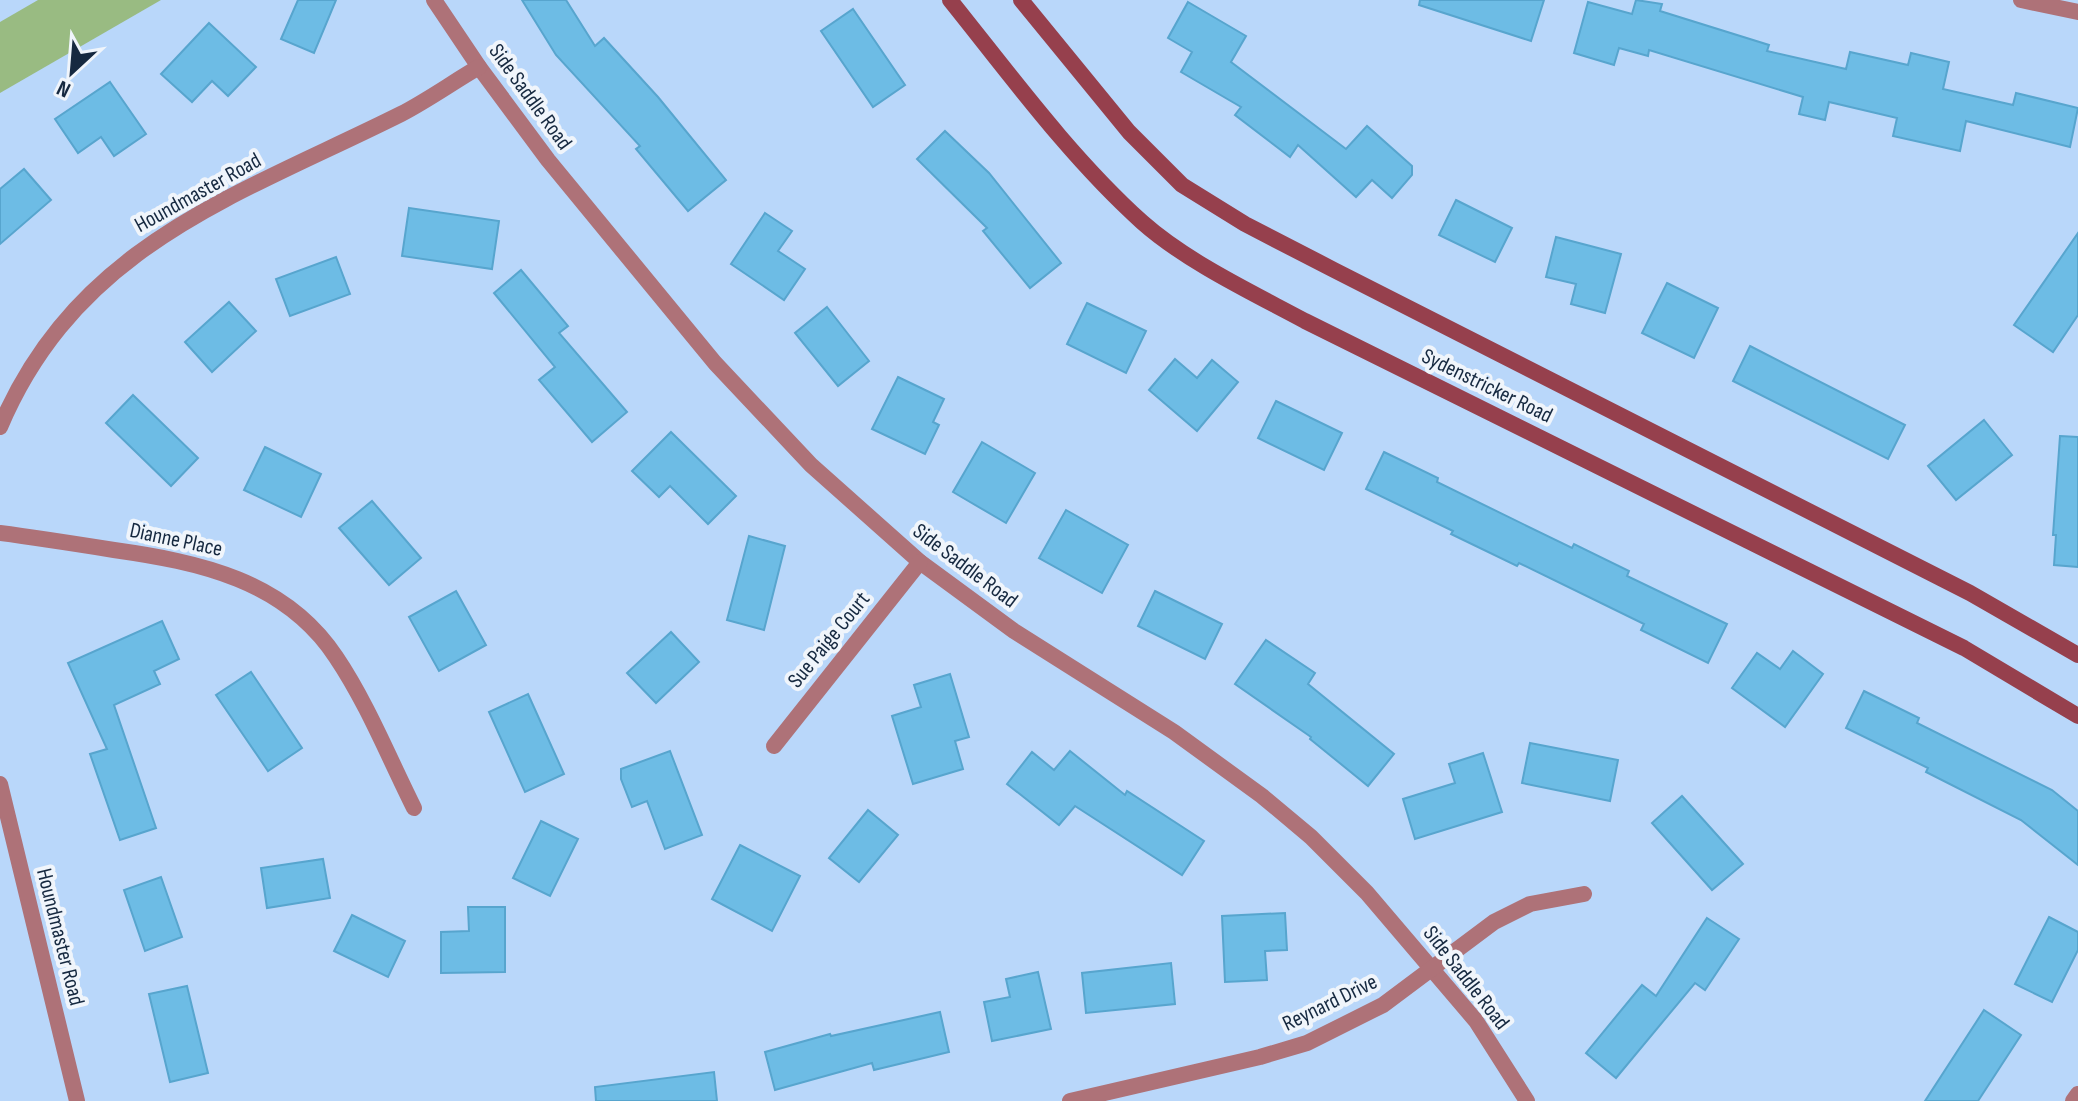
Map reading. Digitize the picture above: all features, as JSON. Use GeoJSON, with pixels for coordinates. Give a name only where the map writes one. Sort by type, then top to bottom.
{"type":"FeatureCollection","features":[{"type":"Feature","properties":{"kind":"main road","name":"Sydenstricker Road"},"geometry":{"type":"LineString","coordinates":[[950,0],[1085,166],[1144,224],[1215,273],[1305,321],[1964,648],[2078,716]]}},
{"type":"Feature","properties":{"kind":"main road","name":"Sydenstricker Road"},"geometry":{"type":"LineString","coordinates":[[1021,0],[1129,132],[1182,185],[1245,224],[1970,593],[2078,655]]}},
{"type":"Feature","properties":{"kind":"street","name":"Side Saddle Road"},"geometry":{"type":"LineString","coordinates":[[434,0],[548,160],[715,363],[811,465],[920,562],[1014,631],[1174,732],[1262,796],[1311,837],[1367,893],[1433,968],[1476,1021],[1527,1101]]}},
{"type":"Feature","properties":{"kind":"street"},"geometry":{"type":"LineString","coordinates":[[2021,0],[2078,12]]}},
{"type":"Feature","properties":{"kind":"street","name":"Houndmaster Road"},"geometry":{"type":"LineString","coordinates":[[0,427],[11,401],[38,355],[90,292],[122,264],[158,238],[227,198],[405,112],[479,67]]}},
{"type":"Feature","properties":{"kind":"street","name":"Dianne Place"},"geometry":{"type":"LineString","coordinates":[[0,533],[196,563],[254,584],[288,606],[313,628],[336,656],[414,808]]}},
{"type":"Feature","properties":{"kind":"street","name":"Sue Paige Court"},"geometry":{"type":"LineString","coordinates":[[774,746],[920,562]]}},
{"type":"Feature","properties":{"kind":"street","name":"Houndmaster Road"},"geometry":{"type":"LineString","coordinates":[[0,786],[77,1101]]}},
{"type":"Feature","properties":{"kind":"street","name":"Reynard Drive"},"geometry":{"type":"LineString","coordinates":[[1070,1101],[1260,1057],[1307,1043],[1383,1005],[1494,922],[1530,904],[1584,894]]}},
{"type":"Feature","properties":{"kind":"street"},"geometry":{"type":"LineString","coordinates":[[2073,1101],[2078,1094]]}},
{"type":"Feature","properties":{"kind":"green space"},"geometry":{"type":"Polygon","coordinates":[[[38,0],[161,0],[0,93],[0,22],[38,0]]]}},
{"type":"Feature","properties":{"kind":"building"},"geometry":{"type":"Polygon","coordinates":[[[298,0],[336,0],[314,53],[281,39],[298,0]]]}},
{"type":"Feature","properties":{"kind":"building"},"geometry":{"type":"Polygon","coordinates":[[[522,0],[566,0],[595,46],[604,38],[658,97],[726,180],[688,211],[636,149],[640,146],[556,55],[522,0]]]}},
{"type":"Feature","properties":{"kind":"building"},"geometry":{"type":"Polygon","coordinates":[[[1420,0],[1544,0],[1531,41],[1419,5],[1420,0]]]}},
{"type":"Feature","properties":{"kind":"building"},"geometry":{"type":"Polygon","coordinates":[[[1636,0],[1662,4],[1660,11],[1769,45],[1767,51],[1846,69],[1850,52],[1908,65],[1911,53],[1949,62],[1943,89],[2013,105],[2016,93],[2078,108],[2070,147],[1966,121],[1960,151],[1893,136],[1897,118],[1829,102],[1825,120],[1799,114],[1803,97],[1649,50],[1648,56],[1619,48],[1614,65],[1574,53],[1588,2],[1632,14],[1636,0]]]}},
{"type":"Feature","properties":{"kind":"building"},"geometry":{"type":"Polygon","coordinates":[[[1188,2],[1246,36],[1231,62],[1346,149],[1367,126],[1412,166],[1412,175],[1392,198],[1372,180],[1356,197],[1298,145],[1290,157],[1235,115],[1241,107],[1181,72],[1192,52],[1168,38],[1188,2]]]}},
{"type":"Feature","properties":{"kind":"building"},"geometry":{"type":"Polygon","coordinates":[[[853,9],[905,85],[873,107],[821,31],[853,9]]]}},
{"type":"Feature","properties":{"kind":"building"},"geometry":{"type":"Polygon","coordinates":[[[209,23],[256,67],[228,96],[212,81],[192,102],[161,74],[209,23]]]}},
{"type":"Feature","properties":{"kind":"building"},"geometry":{"type":"Polygon","coordinates":[[[110,82],[146,134],[114,156],[101,137],[78,153],[55,119],[110,82]]]}},
{"type":"Feature","properties":{"kind":"building"},"geometry":{"type":"Polygon","coordinates":[[[945,131],[989,173],[1061,263],[1030,288],[983,231],[987,228],[917,159],[945,131]]]}},
{"type":"Feature","properties":{"kind":"building"},"geometry":{"type":"Polygon","coordinates":[[[24,169],[51,200],[0,244],[0,189],[24,169]]]}},
{"type":"Feature","properties":{"kind":"building"},"geometry":{"type":"Polygon","coordinates":[[[1456,200],[1512,228],[1495,262],[1439,235],[1456,200]]]}},
{"type":"Feature","properties":{"kind":"building"},"geometry":{"type":"Polygon","coordinates":[[[409,208],[499,221],[492,269],[402,256],[409,208]]]}},
{"type":"Feature","properties":{"kind":"building"},"geometry":{"type":"Polygon","coordinates":[[[765,213],[792,231],[778,251],[805,269],[784,300],[731,264],[765,213]]]}},
{"type":"Feature","properties":{"kind":"building"},"geometry":{"type":"Polygon","coordinates":[[[2078,233],[2078,315],[2053,352],[2014,325],[2078,233]]]}},
{"type":"Feature","properties":{"kind":"building"},"geometry":{"type":"Polygon","coordinates":[[[1556,237],[1621,254],[1605,313],[1571,304],[1576,284],[1546,277],[1556,237]]]}},
{"type":"Feature","properties":{"kind":"building"},"geometry":{"type":"Polygon","coordinates":[[[336,257],[350,294],[290,316],[276,279],[336,257]]]}},
{"type":"Feature","properties":{"kind":"building"},"geometry":{"type":"Polygon","coordinates":[[[521,270],[568,326],[559,333],[627,412],[592,442],[539,380],[555,367],[494,293],[521,270]]]}},
{"type":"Feature","properties":{"kind":"building"},"geometry":{"type":"Polygon","coordinates":[[[1667,283],[1718,308],[1694,358],[1642,333],[1667,283]]]}},
{"type":"Feature","properties":{"kind":"building"},"geometry":{"type":"Polygon","coordinates":[[[229,302],[256,331],[212,372],[185,342],[229,302]]]}},
{"type":"Feature","properties":{"kind":"building"},"geometry":{"type":"Polygon","coordinates":[[[1087,303],[1146,331],[1126,373],[1067,344],[1087,303]]]}},
{"type":"Feature","properties":{"kind":"building"},"geometry":{"type":"Polygon","coordinates":[[[827,307],[869,361],[838,386],[795,333],[827,307]]]}},
{"type":"Feature","properties":{"kind":"building"},"geometry":{"type":"Polygon","coordinates":[[[1750,346],[1905,425],[1888,459],[1733,381],[1750,346]]]}},
{"type":"Feature","properties":{"kind":"building"},"geometry":{"type":"Polygon","coordinates":[[[1175,359],[1197,378],[1212,360],[1238,382],[1197,431],[1149,390],[1175,359]]]}},
{"type":"Feature","properties":{"kind":"building"},"geometry":{"type":"Polygon","coordinates":[[[898,377],[944,399],[933,422],[939,425],[925,454],[872,429],[898,377]]]}},
{"type":"Feature","properties":{"kind":"building"},"geometry":{"type":"Polygon","coordinates":[[[133,395],[198,458],[171,486],[106,423],[133,395]]]}},
{"type":"Feature","properties":{"kind":"building"},"geometry":{"type":"Polygon","coordinates":[[[1276,401],[1342,433],[1324,470],[1258,438],[1276,401]]]}},
{"type":"Feature","properties":{"kind":"building"},"geometry":{"type":"Polygon","coordinates":[[[1984,420],[2012,455],[1956,500],[1928,466],[1984,420]]]}},
{"type":"Feature","properties":{"kind":"building"},"geometry":{"type":"Polygon","coordinates":[[[671,432],[736,496],[708,524],[670,486],[659,497],[632,471],[671,432]]]}},
{"type":"Feature","properties":{"kind":"building"},"geometry":{"type":"Polygon","coordinates":[[[2060,436],[2078,437],[2078,567],[2054,565],[2060,436]]]}},
{"type":"Feature","properties":{"kind":"building"},"geometry":{"type":"Polygon","coordinates":[[[982,442],[1035,473],[1006,523],[953,492],[982,442]]]}},
{"type":"Feature","properties":{"kind":"building"},"geometry":{"type":"Polygon","coordinates":[[[265,447],[321,474],[301,517],[244,490],[265,447]]]}},
{"type":"Feature","properties":{"kind":"building"},"geometry":{"type":"Polygon","coordinates":[[[1384,452],[1438,478],[1437,482],[1572,548],[1574,544],[1629,571],[1627,576],[1727,624],[1708,663],[1641,630],[1644,624],[1519,563],[1517,566],[1451,534],[1453,531],[1366,489],[1384,452]]]}},
{"type":"Feature","properties":{"kind":"building"},"geometry":{"type":"Polygon","coordinates":[[[372,501],[421,558],[389,585],[339,528],[372,501]]]}},
{"type":"Feature","properties":{"kind":"building"},"geometry":{"type":"Polygon","coordinates":[[[1066,510],[1128,545],[1102,593],[1039,558],[1066,510]]]}},
{"type":"Feature","properties":{"kind":"building"},"geometry":{"type":"Polygon","coordinates":[[[749,536],[785,546],[764,630],[727,620],[749,536]]]}},
{"type":"Feature","properties":{"kind":"building"},"geometry":{"type":"Polygon","coordinates":[[[456,591],[486,645],[439,671],[409,617],[456,591]]]}},
{"type":"Feature","properties":{"kind":"building"},"geometry":{"type":"Polygon","coordinates":[[[1155,591],[1222,624],[1205,659],[1138,626],[1155,591]]]}},
{"type":"Feature","properties":{"kind":"building"},"geometry":{"type":"Polygon","coordinates":[[[162,621],[179,659],[154,671],[160,684],[114,705],[156,828],[120,840],[90,754],[107,749],[68,663],[162,621]]]}},
{"type":"Feature","properties":{"kind":"building"},"geometry":{"type":"Polygon","coordinates":[[[671,632],[699,662],[656,703],[627,673],[671,632]]]}},
{"type":"Feature","properties":{"kind":"building"},"geometry":{"type":"Polygon","coordinates":[[[1266,640],[1315,673],[1308,684],[1394,754],[1368,786],[1311,737],[1235,684],[1266,640]]]}},
{"type":"Feature","properties":{"kind":"building"},"geometry":{"type":"Polygon","coordinates":[[[1793,651],[1823,674],[1785,727],[1732,688],[1757,653],[1780,669],[1793,651]]]}},
{"type":"Feature","properties":{"kind":"building"},"geometry":{"type":"Polygon","coordinates":[[[251,672],[302,748],[268,771],[216,695],[251,672]]]}},
{"type":"Feature","properties":{"kind":"building"},"geometry":{"type":"Polygon","coordinates":[[[950,674],[969,737],[955,741],[963,769],[913,784],[892,716],[921,707],[914,685],[950,674]]]}},
{"type":"Feature","properties":{"kind":"building"},"geometry":{"type":"Polygon","coordinates":[[[1864,691],[1919,718],[1917,723],[2052,790],[2078,811],[2078,865],[2021,820],[1926,772],[1928,768],[1846,728],[1864,691]]]}},
{"type":"Feature","properties":{"kind":"building"},"geometry":{"type":"Polygon","coordinates":[[[528,694],[564,774],[525,792],[489,712],[528,694]]]}},
{"type":"Feature","properties":{"kind":"building"},"geometry":{"type":"Polygon","coordinates":[[[1530,743],[1618,760],[1610,801],[1522,783],[1530,743]]]}},
{"type":"Feature","properties":{"kind":"building"},"geometry":{"type":"Polygon","coordinates":[[[670,751],[702,835],[665,849],[647,801],[632,807],[621,779],[621,769],[670,751]]]}},
{"type":"Feature","properties":{"kind":"building"},"geometry":{"type":"Polygon","coordinates":[[[1070,751],[1125,795],[1127,791],[1204,841],[1182,875],[1075,806],[1059,825],[1007,784],[1032,752],[1054,770],[1070,751]]]}},
{"type":"Feature","properties":{"kind":"building"},"geometry":{"type":"Polygon","coordinates":[[[1483,753],[1502,812],[1415,839],[1403,799],[1455,783],[1449,764],[1483,753]]]}},
{"type":"Feature","properties":{"kind":"building"},"geometry":{"type":"Polygon","coordinates":[[[1682,796],[1743,864],[1712,890],[1652,823],[1682,796]]]}},
{"type":"Feature","properties":{"kind":"building"},"geometry":{"type":"Polygon","coordinates":[[[868,810],[898,835],[859,882],[829,858],[868,810]]]}},
{"type":"Feature","properties":{"kind":"building"},"geometry":{"type":"Polygon","coordinates":[[[541,821],[578,839],[550,896],[513,878],[541,821]]]}},
{"type":"Feature","properties":{"kind":"building"},"geometry":{"type":"Polygon","coordinates":[[[740,845],[800,876],[772,931],[712,899],[740,845]]]}},
{"type":"Feature","properties":{"kind":"building"},"geometry":{"type":"Polygon","coordinates":[[[323,859],[330,898],[267,908],[261,868],[323,859]]]}},
{"type":"Feature","properties":{"kind":"building"},"geometry":{"type":"Polygon","coordinates":[[[161,877],[182,937],[145,951],[124,890],[161,877]]]}},
{"type":"Feature","properties":{"kind":"building"},"geometry":{"type":"Polygon","coordinates":[[[468,907],[505,907],[505,972],[441,973],[441,932],[469,931],[468,907]]]}},
{"type":"Feature","properties":{"kind":"building"},"geometry":{"type":"Polygon","coordinates":[[[1285,913],[1287,950],[1265,951],[1267,980],[1225,982],[1222,916],[1285,913]]]}},
{"type":"Feature","properties":{"kind":"building"},"geometry":{"type":"Polygon","coordinates":[[[352,915],[405,941],[388,977],[334,951],[352,915]]]}},
{"type":"Feature","properties":{"kind":"building"},"geometry":{"type":"Polygon","coordinates":[[[2049,917],[2078,932],[2078,950],[2052,1002],[2015,984],[2049,917]]]}},
{"type":"Feature","properties":{"kind":"building"},"geometry":{"type":"Polygon","coordinates":[[[1707,918],[1739,939],[1705,990],[1695,983],[1616,1078],[1586,1053],[1642,985],[1656,996],[1707,918]]]}},
{"type":"Feature","properties":{"kind":"building"},"geometry":{"type":"Polygon","coordinates":[[[1171,963],[1175,1004],[1086,1013],[1082,973],[1171,963]]]}},
{"type":"Feature","properties":{"kind":"building"},"geometry":{"type":"Polygon","coordinates":[[[1038,972],[1051,1029],[992,1041],[984,1002],[1010,997],[1006,979],[1038,972]]]}},
{"type":"Feature","properties":{"kind":"building"},"geometry":{"type":"Polygon","coordinates":[[[187,986],[208,1073],[170,1082],[149,994],[187,986]]]}},
{"type":"Feature","properties":{"kind":"building"},"geometry":{"type":"Polygon","coordinates":[[[1984,1010],[2021,1035],[1978,1101],[1925,1101],[1984,1010]]]}},
{"type":"Feature","properties":{"kind":"building"},"geometry":{"type":"Polygon","coordinates":[[[940,1012],[949,1052],[874,1070],[872,1063],[775,1090],[765,1052],[830,1034],[940,1012]]]}},
{"type":"Feature","properties":{"kind":"building"},"geometry":{"type":"Polygon","coordinates":[[[714,1072],[717,1101],[596,1101],[595,1087],[714,1072]]]}}]}
